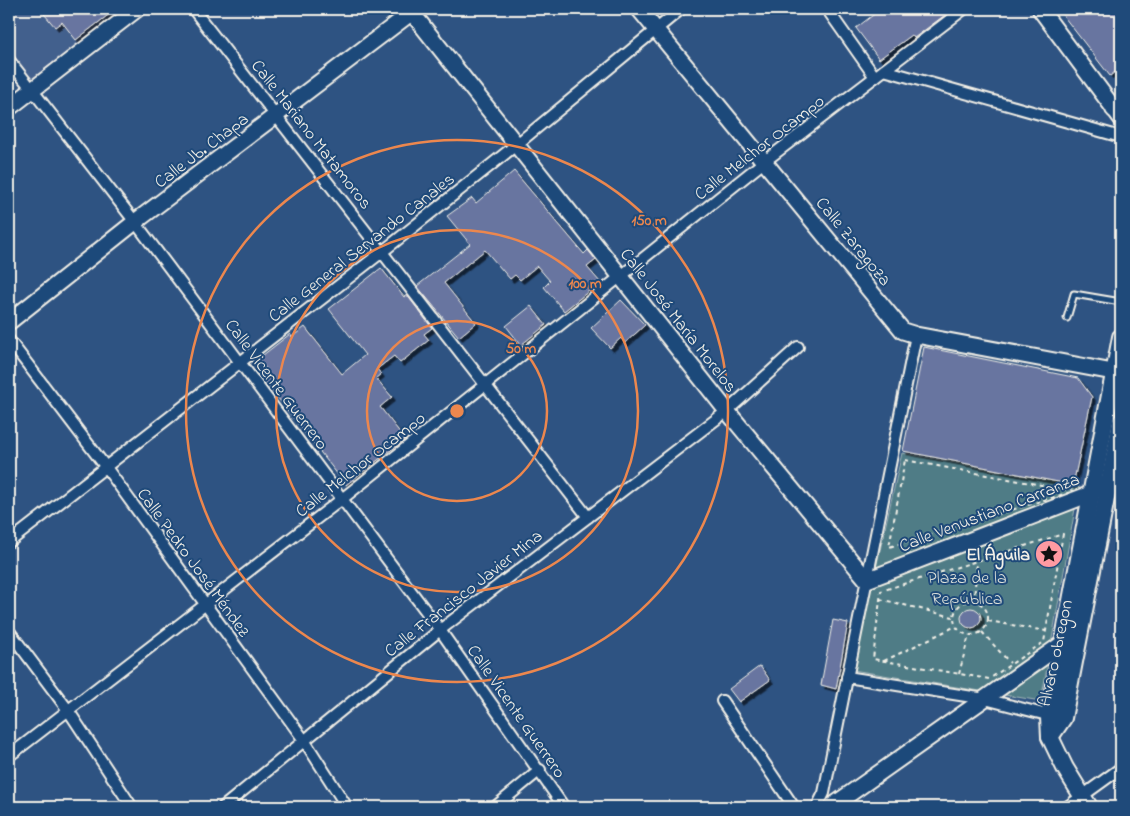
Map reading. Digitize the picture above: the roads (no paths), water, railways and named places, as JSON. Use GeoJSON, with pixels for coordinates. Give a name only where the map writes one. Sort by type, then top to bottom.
{"type":"FeatureCollection","features":[{"type":"Feature","properties":{"kind":"main road"},"geometry":{"type":"LineString","coordinates":[[9,108],[137,9]]}},
{"type":"Feature","properties":{"kind":"main road","name":"Calle Zaragoza"},"geometry":{"type":"LineString","coordinates":[[640,9],[903,331],[1117,372]]}},
{"type":"Feature","properties":{"kind":"main road"},"geometry":{"type":"LineString","coordinates":[[1040,9],[1119,112]]}},
{"type":"Feature","properties":{"kind":"main road","name":"Calle Jb. Chapa"},"geometry":{"type":"LineString","coordinates":[[9,322],[135,222],[277,116],[413,10]]}},
{"type":"Feature","properties":{"kind":"main road","name":"Calle José María Morelos"},"geometry":{"type":"LineString","coordinates":[[413,10],[516,145],[727,410],[867,580]]}},
{"type":"Feature","properties":{"kind":"main road","name":"Alvaro obregon"},"geometry":{"type":"LineString","coordinates":[[1056,717],[1062,644],[1090,494],[1117,372],[1121,337]]}},
{"type":"Feature","properties":{"kind":"main road","name":"Alvaro obregon"},"geometry":{"type":"LineString","coordinates":[[1085,802],[1050,737],[1080,641],[1115,477],[1121,422]]}},
{"type":"Feature","properties":{"kind":"main road","name":"Calle Venustiano Carranza"},"geometry":{"type":"LineString","coordinates":[[867,580],[1090,494],[1115,477]]}},
{"type":"Feature","properties":{"kind":"main road"},"geometry":{"type":"LineString","coordinates":[[831,807],[1062,644]]}},
{"type":"Feature","properties":{"kind":"street","name":"Calle Mariano Matamoros"},"geometry":{"type":"LineString","coordinates":[[193,9],[588,517]]}},
{"type":"Feature","properties":{"kind":"street","name":"Calle General Servando Canales"},"geometry":{"type":"LineString","coordinates":[[9,542],[382,252],[681,9]]}},
{"type":"Feature","properties":{"kind":"street"},"geometry":{"type":"LineString","coordinates":[[827,9],[875,77]]}},
{"type":"Feature","properties":{"kind":"street","name":"Calle Melchor Ocampo"},"geometry":{"type":"LineString","coordinates":[[9,756],[206,606],[622,277],[765,161],[964,9]]}},
{"type":"Feature","properties":{"kind":"street","name":"Calle Vicente Guerrero"},"geometry":{"type":"LineString","coordinates":[[9,60],[241,362],[440,630],[540,770],[564,807]]}},
{"type":"Feature","properties":{"kind":"street"},"geometry":{"type":"LineString","coordinates":[[884,70],[1121,137]]}},
{"type":"Feature","properties":{"kind":"street"},"geometry":{"type":"LineString","coordinates":[[817,807],[824,793],[916,335]]}},
{"type":"Feature","properties":{"kind":"street","name":"Calle Pedro José Méndez"},"geometry":{"type":"LineString","coordinates":[[9,340],[105,466],[304,740],[347,807]]}},
{"type":"Feature","properties":{"kind":"street","name":"Calle Francisco Javier Mina"},"geometry":{"type":"LineString","coordinates":[[223,807],[440,630],[727,410],[798,347]]}},
{"type":"Feature","properties":{"kind":"street"},"geometry":{"type":"LineString","coordinates":[[9,631],[68,710],[132,807]]}},
{"type":"Feature","properties":{"kind":"street"},"geometry":{"type":"LineString","coordinates":[[847,678],[985,699],[1056,717]]}},
{"type":"Feature","properties":{"kind":"street"},"geometry":{"type":"LineString","coordinates":[[722,701],[794,807]]}},
{"type":"Feature","properties":{"kind":"street"},"geometry":{"type":"LineString","coordinates":[[1067,807],[1085,802],[1121,768]]}},
{"type":"Feature","properties":{"kind":"street"},"geometry":{"type":"LineString","coordinates":[[495,807],[540,770]]}},
{"type":"Feature","properties":{"kind":"lane"},"geometry":{"type":"LineString","coordinates":[[1068,318],[1074,294],[1121,302]]}},
{"type":"Feature","properties":{"kind":"place","name":"El Águila"},"geometry":{"type":"Point","coordinates":[1049,554]}},
{"type":"Feature","properties":{"kind":"park label","name":"Plaza de la República"},"geometry":{"type":"Point","coordinates":[967,587]}}]}
